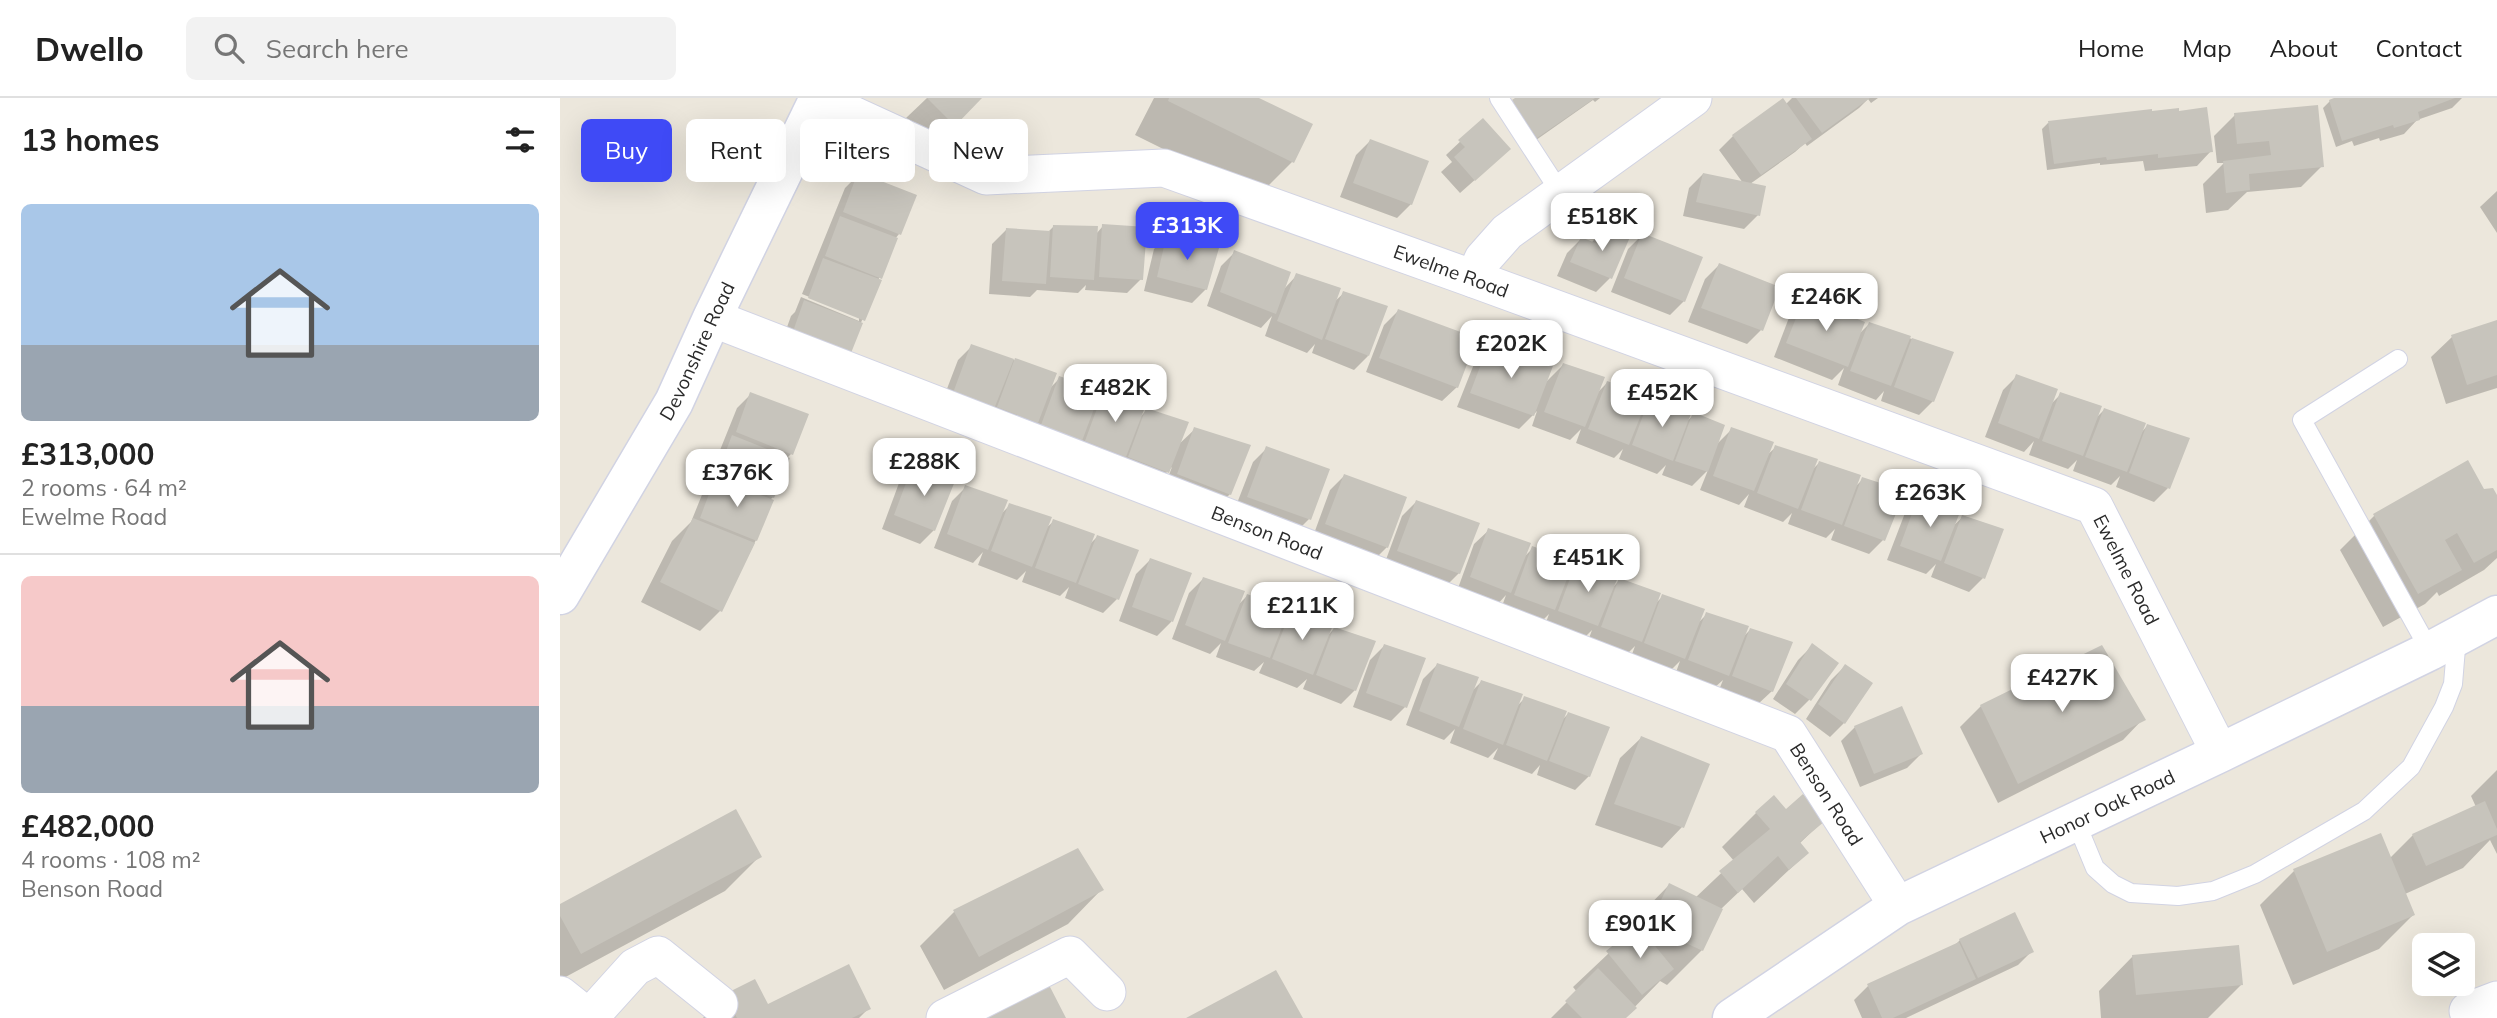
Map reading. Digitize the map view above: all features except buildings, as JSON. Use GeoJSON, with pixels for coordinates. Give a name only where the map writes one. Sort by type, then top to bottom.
{"type":"FeatureCollection","features":[{"type":"Feature","properties":{"kind":"street","name":"Ewelme Road"},"geometry":{"type":"LineString","coordinates":[[819,98],[986,176],[1164,168],[2094,506],[2220,753]]}},
{"type":"Feature","properties":{"kind":"street","name":"Devonshire Road"},"geometry":{"type":"LineString","coordinates":[[560,595],[674,402],[819,98]]}},
{"type":"Feature","properties":{"kind":"street"},"geometry":{"type":"LineString","coordinates":[[1474,279],[1483,259],[1507,232],[1693,98]]}},
{"type":"Feature","properties":{"kind":"street","name":"Benson Road"},"geometry":{"type":"LineString","coordinates":[[712,318],[1788,734],[1898,906]]}},
{"type":"Feature","properties":{"kind":"street","name":"Honor Oak Road"},"geometry":{"type":"LineString","coordinates":[[1732,1018],[1898,906],[2220,753],[2497,615]]}},
{"type":"Feature","properties":{"kind":"street"},"geometry":{"type":"LineString","coordinates":[[946,1018],[1070,954],[1107,992]]}},
{"type":"Feature","properties":{"kind":"street"},"geometry":{"type":"LineString","coordinates":[[560,995],[589,1018],[635,967],[658,955],[719,1003]]}},
{"type":"Feature","properties":{"kind":"lane"},"geometry":{"type":"LineString","coordinates":[[1499,98],[1560,192]]}},
{"type":"Feature","properties":{"kind":"lane"},"geometry":{"type":"LineString","coordinates":[[2076,821],[2095,868],[2113,884],[2131,893],[2178,896],[2213,891],[2255,874],[2364,811],[2412,767],[2454,684],[2443,643],[2302,420],[2398,359]]}}]}
